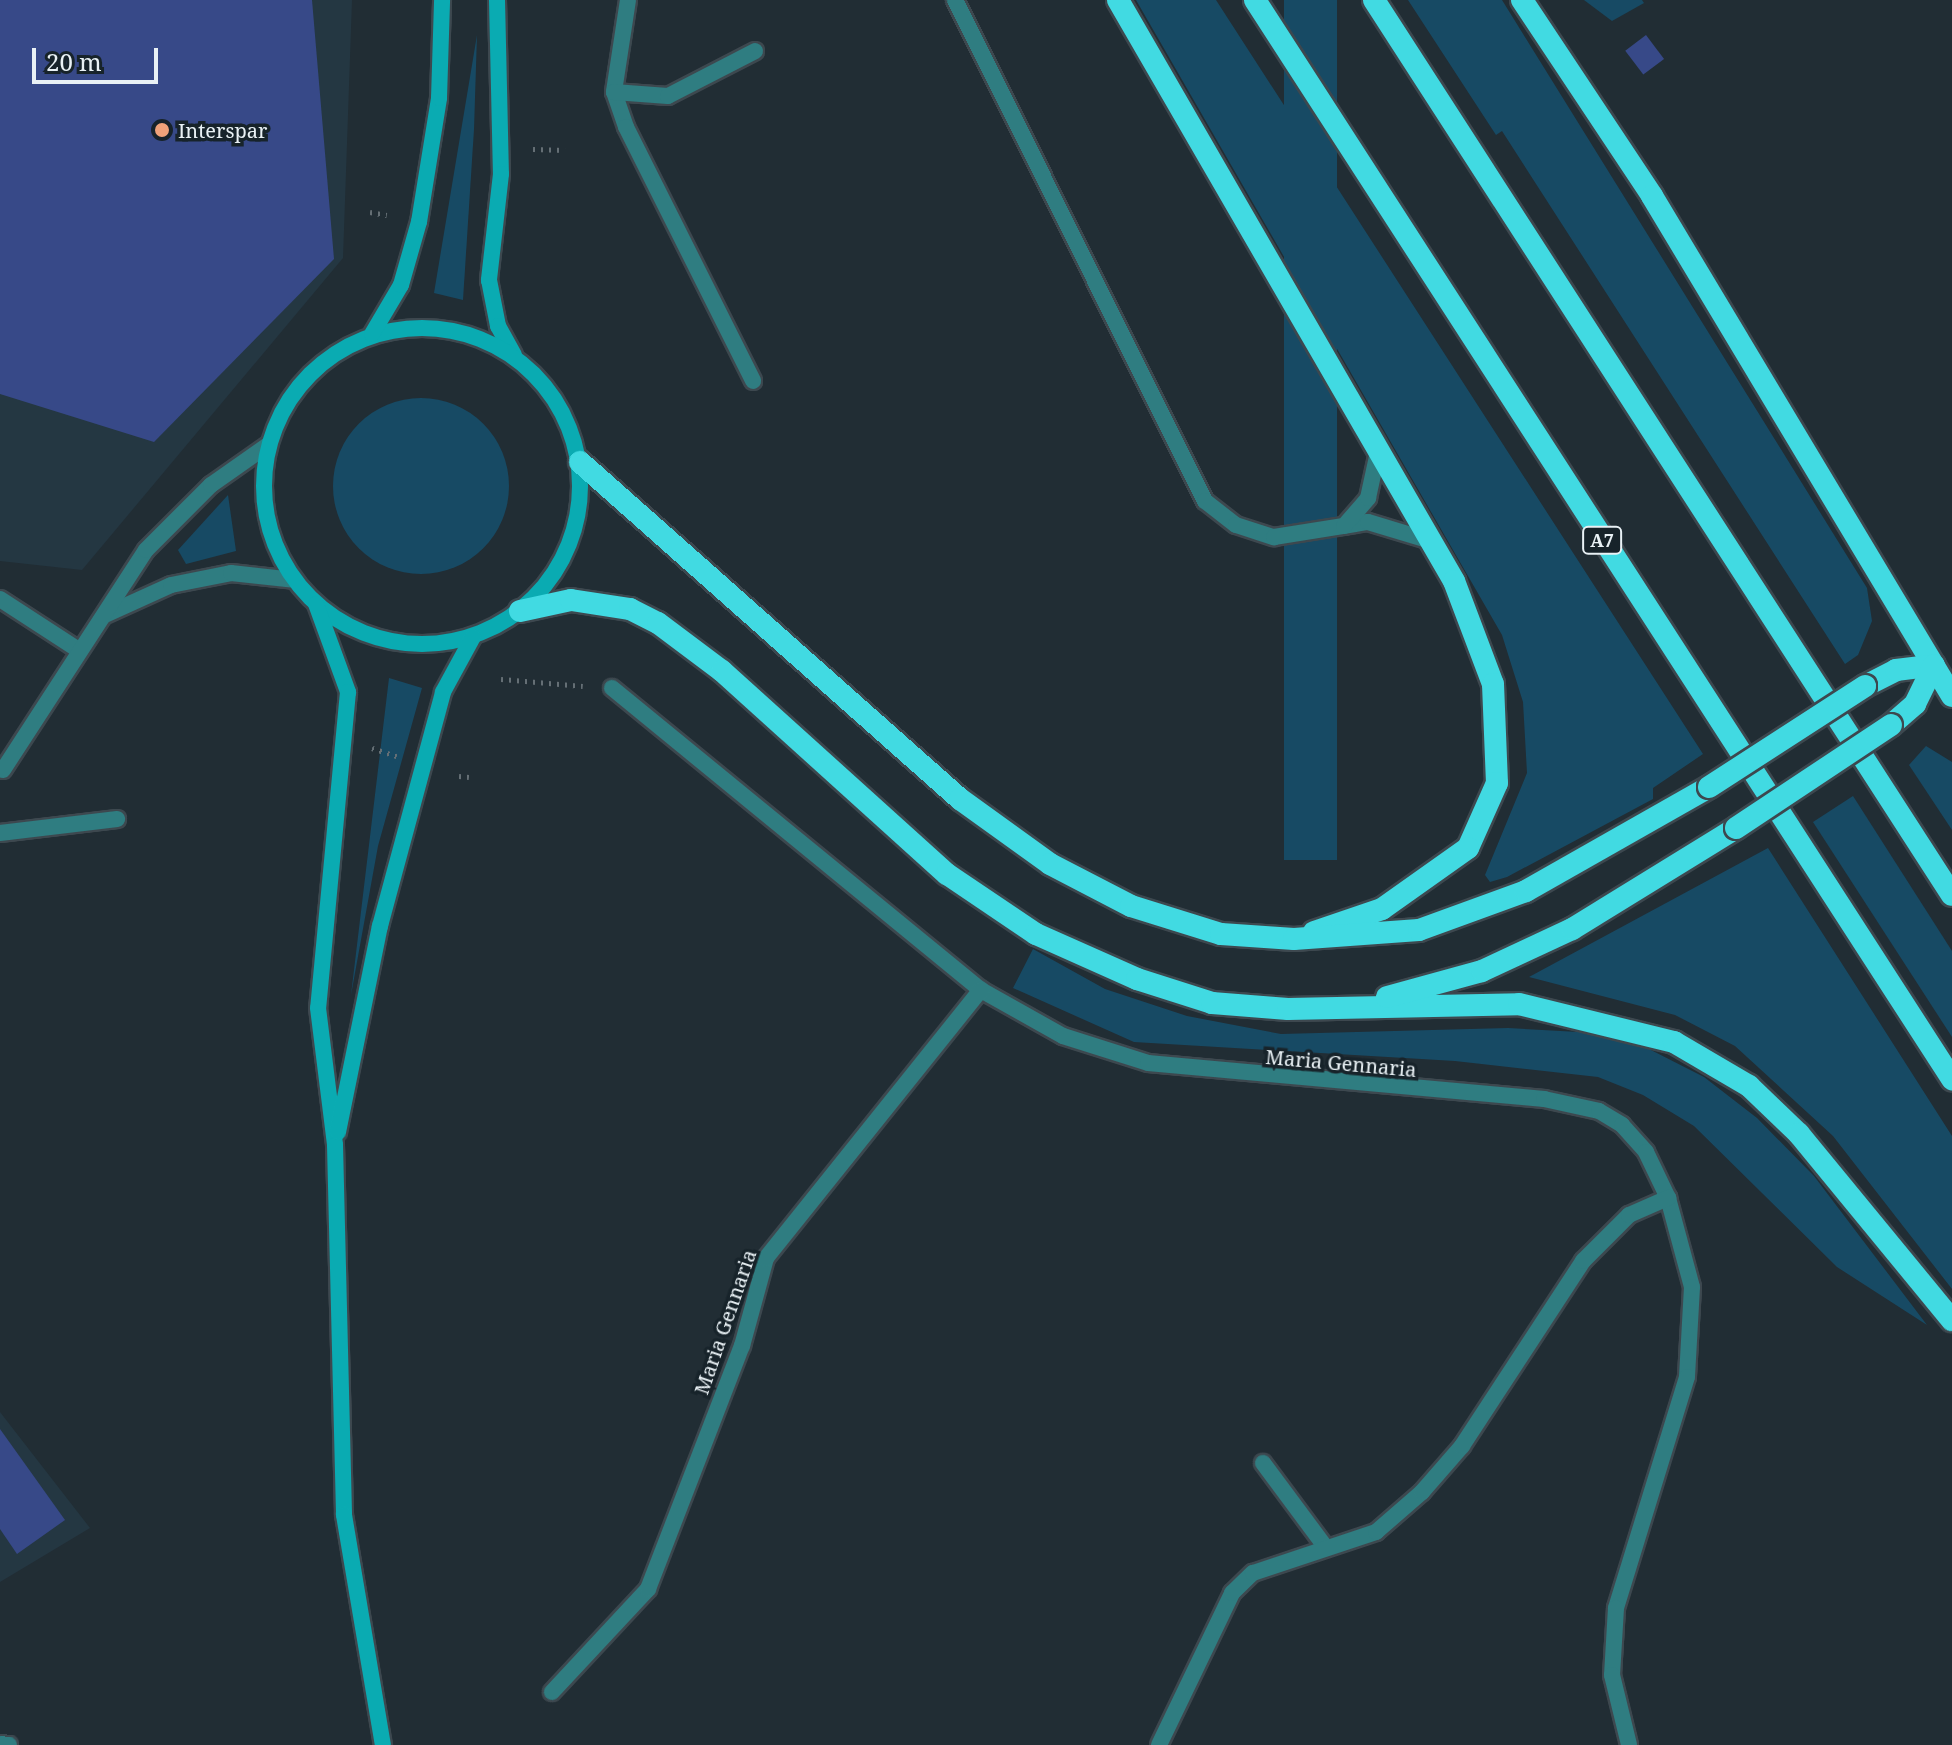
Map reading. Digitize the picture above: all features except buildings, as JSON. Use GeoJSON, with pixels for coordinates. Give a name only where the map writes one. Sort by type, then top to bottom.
{"type":"FeatureCollection","features":[{"type":"Feature","properties":{"kind":"highway"},"geometry":{"type":"LineString","coordinates":[[1118,0],[1432,542],[1469,611],[1493,684],[1497,783],[1487,817],[1468,848],[1424,886],[1382,909],[1294,939]]}},
{"type":"Feature","properties":{"kind":"highway","name":"A7"},"geometry":{"type":"LineString","coordinates":[[1255,0],[1952,1079]]}},
{"type":"Feature","properties":{"kind":"highway"},"geometry":{"type":"LineString","coordinates":[[1374,0],[1952,895]]}},
{"type":"Feature","properties":{"kind":"highway"},"geometry":{"type":"LineString","coordinates":[[1522,0],[1660,209],[1952,696]]}},
{"type":"Feature","properties":{"kind":"highway"},"geometry":{"type":"LineString","coordinates":[[580,462],[960,799],[1050,864],[1131,906],[1206,929],[1294,939],[1381,937],[1461,917],[1578,865],[1709,787],[1865,686],[1896,670],[1934,665]]}},
{"type":"Feature","properties":{"kind":"highway"},"geometry":{"type":"LineString","coordinates":[[520,611],[571,600],[630,609],[658,623],[722,671],[947,874],[1036,934],[1137,979],[1212,1003],[1355,1006],[1519,1004],[1674,1042],[1749,1086],[1799,1134],[1952,1320]]}},
{"type":"Feature","properties":{"kind":"highway"},"geometry":{"type":"LineString","coordinates":[[1355,1006],[1482,971],[1572,929],[1736,828],[1891,725],[1915,704],[1934,665]]}},
{"type":"Feature","properties":{"kind":"main road"},"geometry":{"type":"LineString","coordinates":[[442,0],[439,98],[419,222],[401,285],[372,334],[306,376],[268,445],[263,492],[272,538],[294,580],[316,604],[374,638],[406,644],[473,637],[520,611],[550,581],[570,545],[580,462],[553,398],[515,357],[498,326],[489,280],[501,174],[497,0]]}},
{"type":"Feature","properties":{"kind":"main road"},"geometry":{"type":"LineString","coordinates":[[372,334],[447,328],[515,357]]}},
{"type":"Feature","properties":{"kind":"main road"},"geometry":{"type":"LineString","coordinates":[[316,604],[348,692],[318,1008],[335,1145],[344,1515],[383,1745]]}},
{"type":"Feature","properties":{"kind":"main road"},"geometry":{"type":"LineString","coordinates":[[335,1145],[380,926],[443,692],[473,637]]}},
{"type":"Feature","properties":{"kind":"street"},"geometry":{"type":"LineString","coordinates":[[628,0],[614,92],[651,187],[753,381]]}},
{"type":"Feature","properties":{"kind":"street"},"geometry":{"type":"LineString","coordinates":[[955,0],[1195,489],[1255,533],[1309,537],[1343,527],[1396,526],[1432,542]]}},
{"type":"Feature","properties":{"kind":"street"},"geometry":{"type":"LineString","coordinates":[[614,92],[661,99],[755,51]]}},
{"type":"Feature","properties":{"kind":"street"},"geometry":{"type":"LineString","coordinates":[[3,770],[146,550],[211,485],[268,445]]}},
{"type":"Feature","properties":{"kind":"street"},"geometry":{"type":"LineString","coordinates":[[1343,527],[1368,498],[1378,450]]}},
{"type":"Feature","properties":{"kind":"street"},"geometry":{"type":"LineString","coordinates":[[103,616],[171,585],[231,573],[294,580]]}},
{"type":"Feature","properties":{"kind":"street"},"geometry":{"type":"LineString","coordinates":[[0,599],[80,651]]}},
{"type":"Feature","properties":{"kind":"street","name":"Maria Gennaria"},"geometry":{"type":"LineString","coordinates":[[612,688],[981,990],[1063,1036],[1148,1063],[1544,1099],[1599,1111],[1646,1152],[1668,1198],[1692,1287],[1687,1377],[1616,1608],[1612,1675],[1629,1745]]}},
{"type":"Feature","properties":{"kind":"street"},"geometry":{"type":"LineString","coordinates":[[0,833],[117,819]]}},
{"type":"Feature","properties":{"kind":"street","name":"Maria Gennaria"},"geometry":{"type":"LineString","coordinates":[[552,1692],[648,1589],[742,1346],[766,1258],[981,990]]}},
{"type":"Feature","properties":{"kind":"street"},"geometry":{"type":"LineString","coordinates":[[1159,1745],[1232,1593],[1253,1573],[1324,1545],[1376,1532],[1422,1492],[1462,1446],[1583,1261],[1629,1215],[1668,1198]]}},
{"type":"Feature","properties":{"kind":"street"},"geometry":{"type":"LineString","coordinates":[[1263,1463],[1324,1545]]}},
{"type":"Feature","properties":{"kind":"street"},"geometry":{"type":"LineString","coordinates":[[0,1744],[9,1745]]}},
{"type":"Feature","properties":{"kind":"path"},"geometry":{"type":"LineString","coordinates":[[533,149],[565,150]]}},
{"type":"Feature","properties":{"kind":"path"},"geometry":{"type":"LineString","coordinates":[[370,212],[387,215]]}},
{"type":"Feature","properties":{"kind":"path"},"geometry":{"type":"LineString","coordinates":[[501,679],[612,688]]}},
{"type":"Feature","properties":{"kind":"path"},"geometry":{"type":"LineString","coordinates":[[370,747],[405,759]]}},
{"type":"Feature","properties":{"kind":"path"},"geometry":{"type":"LineString","coordinates":[[459,776],[469,777]]}},
{"type":"Feature","properties":{"kind":"shaded area","name":"Interspar"},"geometry":{"type":"Polygon","coordinates":[[[0,0],[352,0],[343,258],[82,570],[0,561],[0,0]]]}},
{"type":"Feature","properties":{"kind":"shaded area"},"geometry":{"type":"Polygon","coordinates":[[[1136,0],[1216,0],[1703,754],[1653,788],[1653,799],[1507,877],[1490,882],[1485,875],[1527,773],[1523,702],[1502,635],[1136,0]]]}},
{"type":"Feature","properties":{"kind":"shaded area"},"geometry":{"type":"Polygon","coordinates":[[[1284,0],[1337,0],[1337,860],[1284,860],[1284,0]]]}},
{"type":"Feature","properties":{"kind":"shaded area"},"geometry":{"type":"Polygon","coordinates":[[[1408,0],[1502,0],[1867,588],[1872,621],[1858,655],[1845,664],[1502,131],[1496,135],[1408,0]]]}},
{"type":"Feature","properties":{"kind":"shaded area"},"geometry":{"type":"Polygon","coordinates":[[[1584,0],[1642,0],[1644,3],[1612,21],[1584,0]]]}},
{"type":"Feature","properties":{"kind":"shaded area"},"geometry":{"type":"Polygon","coordinates":[[[477,35],[474,129],[463,300],[434,293],[477,35]]]}},
{"type":"Feature","properties":{"kind":"shaded area"},"geometry":{"type":"Polygon","coordinates":[[[421,398],[455,405],[483,424],[502,452],[509,486],[502,520],[483,548],[455,567],[421,574],[387,567],[359,548],[340,520],[333,486],[340,452],[359,424],[387,405],[421,398]]]}},
{"type":"Feature","properties":{"kind":"shaded area"},"geometry":{"type":"Polygon","coordinates":[[[228,495],[236,551],[186,564],[178,550],[228,495]]]}},
{"type":"Feature","properties":{"kind":"shaded area"},"geometry":{"type":"Polygon","coordinates":[[[389,678],[422,688],[378,846],[351,995],[389,678]]]}},
{"type":"Feature","properties":{"kind":"shaded area"},"geometry":{"type":"Polygon","coordinates":[[[1926,746],[1952,762],[1952,830],[1909,765],[1926,746]]]}},
{"type":"Feature","properties":{"kind":"shaded area"},"geometry":{"type":"Polygon","coordinates":[[[1853,796],[1952,951],[1952,1037],[1813,822],[1853,796]]]}},
{"type":"Feature","properties":{"kind":"shaded area"},"geometry":{"type":"Polygon","coordinates":[[[1768,848],[1952,1136],[1952,1289],[1833,1136],[1735,1046],[1675,1015],[1529,977],[1768,848]]]}},
{"type":"Feature","properties":{"kind":"shaded area"},"geometry":{"type":"Polygon","coordinates":[[[1033,949],[1105,989],[1187,1016],[1281,1034],[1508,1028],[1597,1033],[1647,1048],[1704,1077],[1757,1118],[1814,1176],[1927,1325],[1837,1267],[1694,1126],[1643,1095],[1598,1077],[1455,1061],[1134,1042],[1013,988],[1033,949]]]}},
{"type":"Feature","properties":{"kind":"shaded area"},"geometry":{"type":"Polygon","coordinates":[[[0,1412],[90,1528],[0,1582],[0,1412]]]}},
{"type":"Feature","properties":{"kind":"place","name":"Interspar"},"geometry":{"type":"Point","coordinates":[162,130]}}]}
